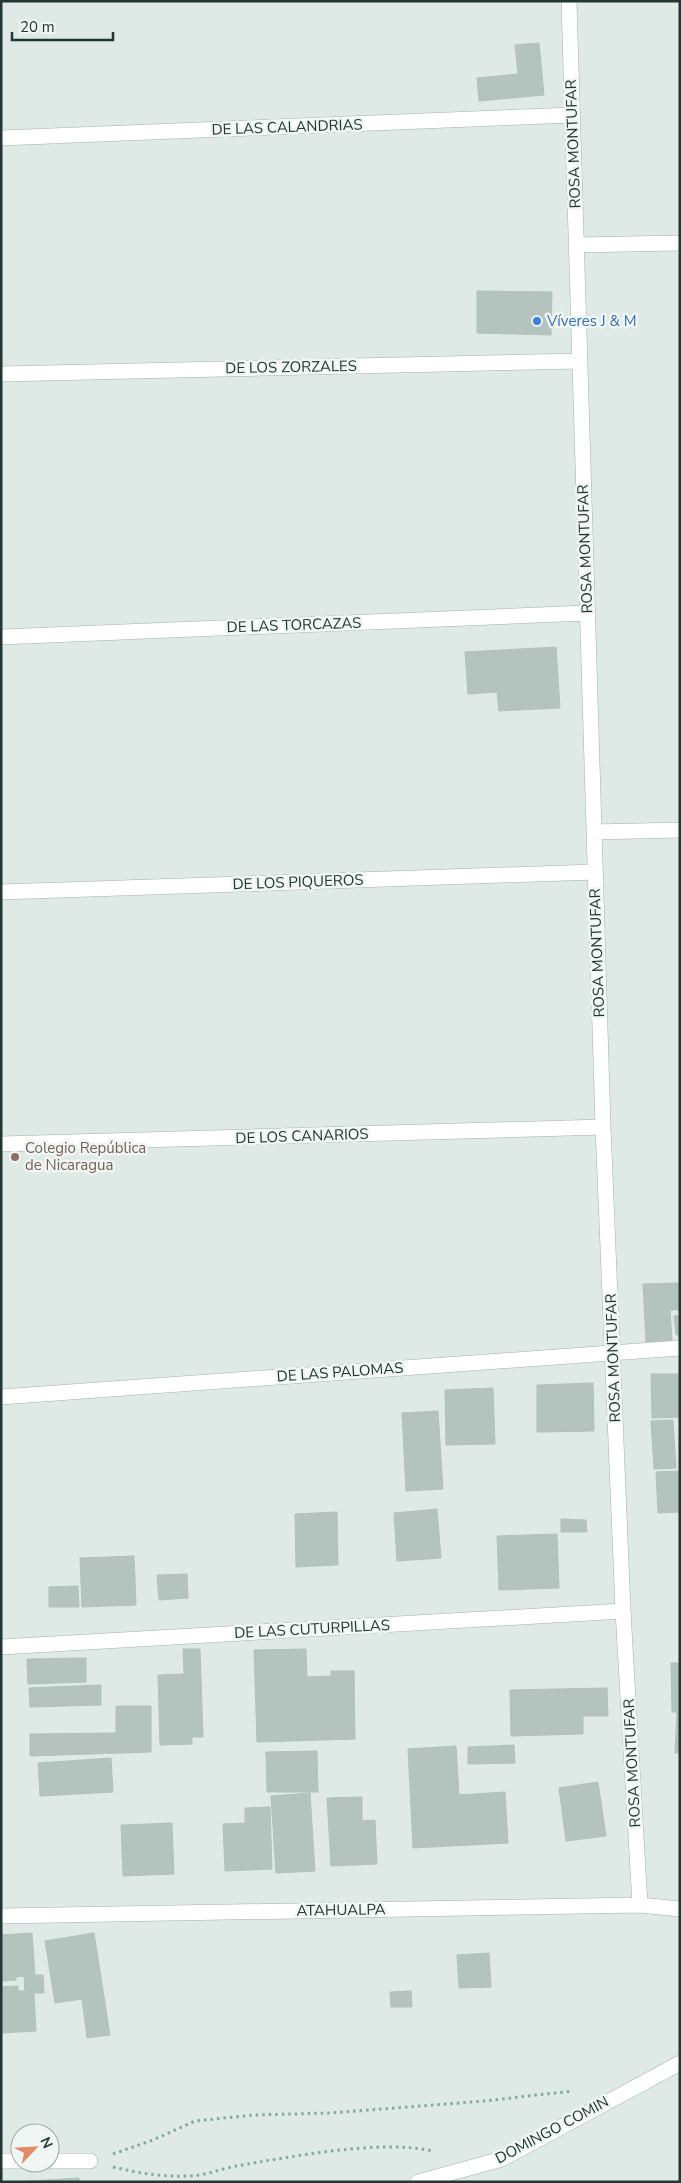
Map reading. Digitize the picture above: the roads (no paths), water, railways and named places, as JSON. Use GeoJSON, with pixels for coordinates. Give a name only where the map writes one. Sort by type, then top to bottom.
{"type":"FeatureCollection","features":[{"type":"Feature","properties":{"kind":"street","name":"ROSA MONTUFAR"},"geometry":{"type":"LineString","coordinates":[[569,1],[603,1127],[623,1611],[640,1905]]}},
{"type":"Feature","properties":{"kind":"street","name":"DE LAS CALANDRIAS"},"geometry":{"type":"LineString","coordinates":[[1,138],[573,115]]}},
{"type":"Feature","properties":{"kind":"street"},"geometry":{"type":"LineString","coordinates":[[576,245],[680,243]]}},
{"type":"Feature","properties":{"kind":"street","name":"DE LOS ZORZALES"},"geometry":{"type":"LineString","coordinates":[[1,374],[580,361]]}},
{"type":"Feature","properties":{"kind":"street","name":"DE LAS TORCAZAS"},"geometry":{"type":"LineString","coordinates":[[1,638],[587,613]]}},
{"type":"Feature","properties":{"kind":"street"},"geometry":{"type":"LineString","coordinates":[[594,832],[680,830]]}},
{"type":"Feature","properties":{"kind":"street","name":"DE LOS PIQUEROS"},"geometry":{"type":"LineString","coordinates":[[1,892],[595,872]]}},
{"type":"Feature","properties":{"kind":"street","name":"DE LOS CANARIOS"},"geometry":{"type":"LineString","coordinates":[[1,1144],[603,1127]]}},
{"type":"Feature","properties":{"kind":"street","name":"DE LAS PALOMAS"},"geometry":{"type":"LineString","coordinates":[[1,1397],[680,1348]]}},
{"type":"Feature","properties":{"kind":"street","name":"DE LAS CUTURPILLAS"},"geometry":{"type":"LineString","coordinates":[[1,1647],[623,1611]]}},
{"type":"Feature","properties":{"kind":"street","name":"ATAHUALPA"},"geometry":{"type":"LineString","coordinates":[[1,1916],[640,1905],[680,1909]]}},
{"type":"Feature","properties":{"kind":"street","name":"DOMINGO COMIN"},"geometry":{"type":"LineString","coordinates":[[418,2182],[502,2159],[621,2093],[680,2063]]}},
{"type":"Feature","properties":{"kind":"street"},"geometry":{"type":"LineString","coordinates":[[60,2161],[90,2162]]}},
{"type":"Feature","properties":{"kind":"place","name":"Víveres J & M"},"geometry":{"type":"Point","coordinates":[537,321]}},
{"type":"Feature","properties":{"kind":"place","name":"Colegio República de Nicaragua"},"geometry":{"type":"Point","coordinates":[15,1157]}}]}
